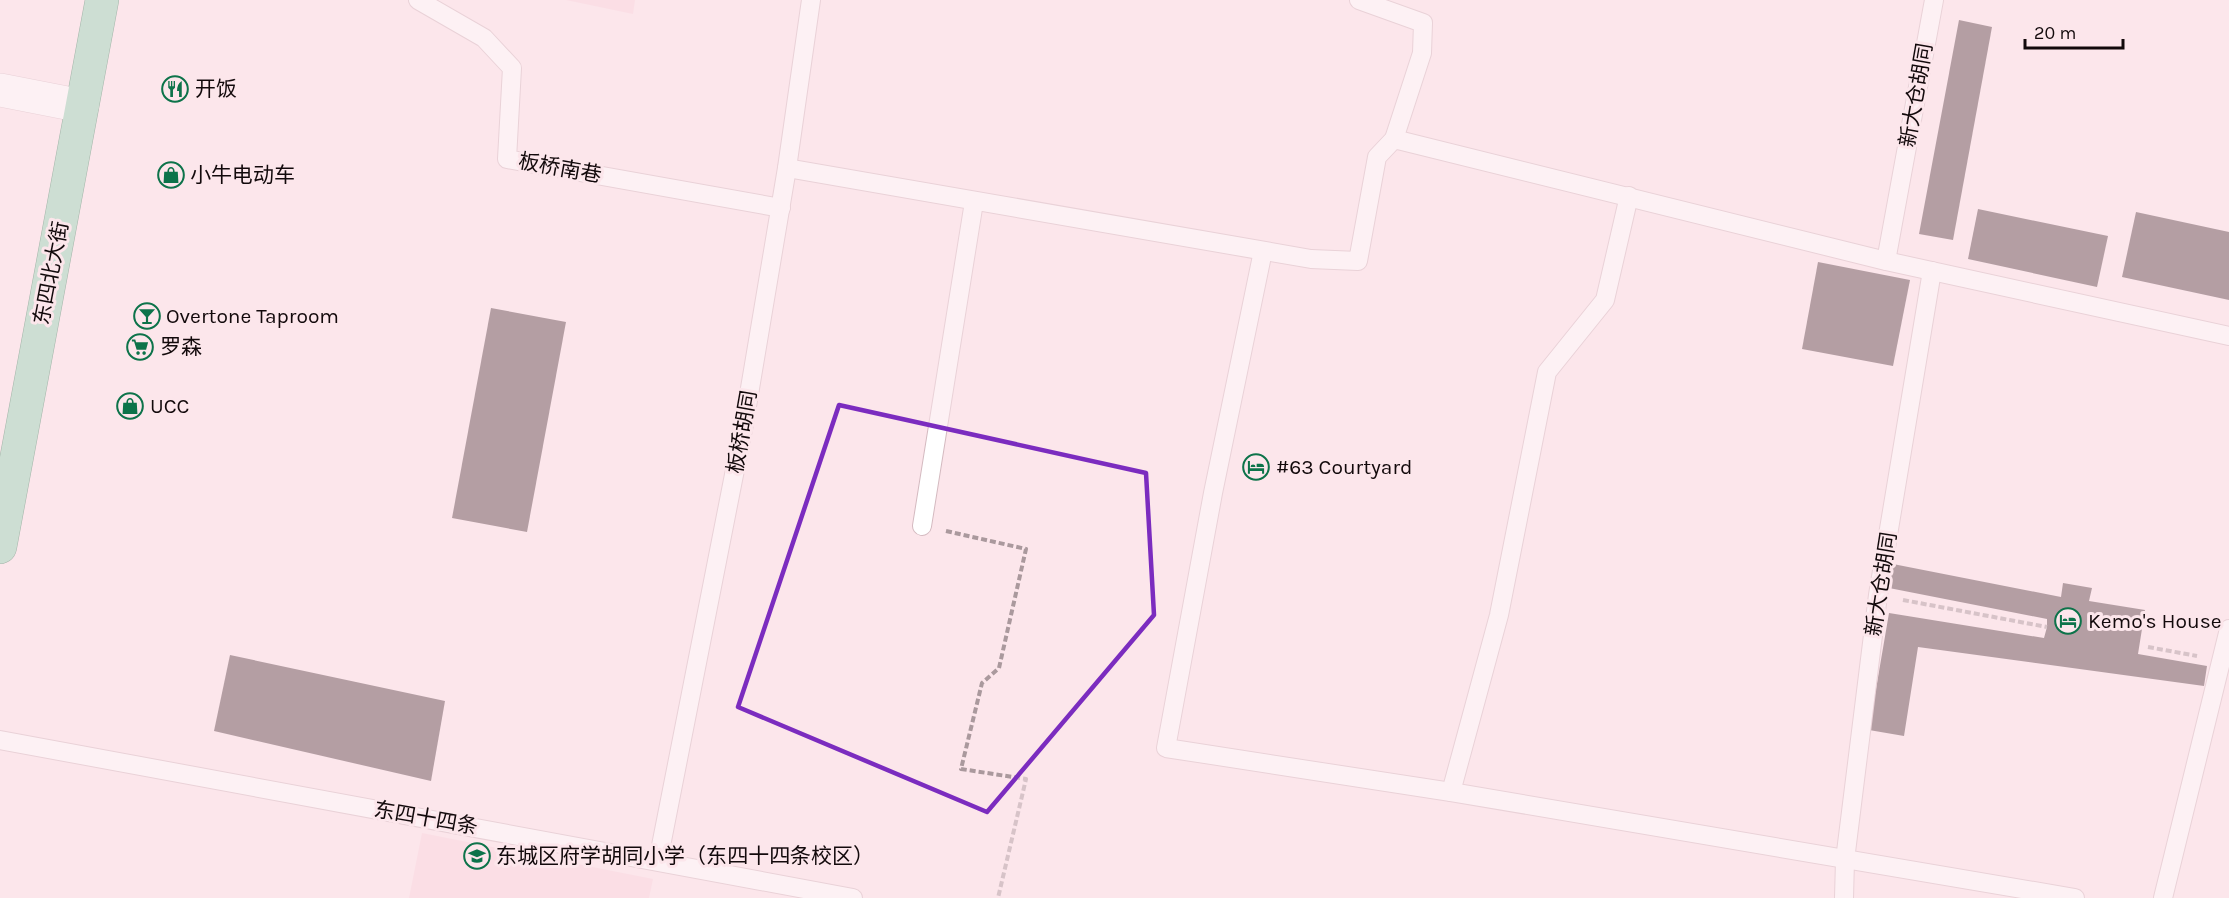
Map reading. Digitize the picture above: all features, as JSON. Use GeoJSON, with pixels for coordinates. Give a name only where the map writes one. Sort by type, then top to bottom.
{"type":"FeatureCollection","features":[{"type":"Feature","properties":{"kind":"main road","name":"东四北大街"},"geometry":{"type":"LineString","coordinates":[[0,547],[102,0]]}},
{"type":"Feature","properties":{"kind":"street"},"geometry":{"type":"LineString","coordinates":[[0,90],[82,106]]}},
{"type":"Feature","properties":{"kind":"lane","name":"板桥南巷"},"geometry":{"type":"LineString","coordinates":[[418,0],[484,38],[512,68],[507,159],[781,208]]}},
{"type":"Feature","properties":{"kind":"lane","name":"板桥胡同"},"geometry":{"type":"LineString","coordinates":[[658,861],[744,424],[781,208],[811,0]]}},
{"type":"Feature","properties":{"kind":"lane"},"geometry":{"type":"LineString","coordinates":[[787,168],[1311,259],[1358,261],[1377,157],[1394,139],[1422,53],[1423,23],[1359,0]]}},
{"type":"Feature","properties":{"kind":"lane","name":"新大仓胡同"},"geometry":{"type":"LineString","coordinates":[[1886,261],[1934,0]]}},
{"type":"Feature","properties":{"kind":"lane"},"geometry":{"type":"LineString","coordinates":[[1394,139],[1886,261],[2229,336]]}},
{"type":"Feature","properties":{"kind":"lane"},"geometry":{"type":"LineString","coordinates":[[1451,792],[1499,615],[1547,372],[1605,300],[1629,196]]}},
{"type":"Feature","properties":{"kind":"lane"},"geometry":{"type":"LineString","coordinates":[[922,526],[974,202]]}},
{"type":"Feature","properties":{"kind":"lane"},"geometry":{"type":"LineString","coordinates":[[1263,251],[1166,748],[1451,792],[2075,898]]}},
{"type":"Feature","properties":{"kind":"lane","name":"新大仓胡同"},"geometry":{"type":"LineString","coordinates":[[1844,898],[1845,860],[1878,595],[1932,271]]}},
{"type":"Feature","properties":{"kind":"lane"},"geometry":{"type":"LineString","coordinates":[[2163,898],[2229,629]]}},
{"type":"Feature","properties":{"kind":"lane","name":"东四十四条"},"geometry":{"type":"LineString","coordinates":[[0,740],[853,898]]}},
{"type":"Feature","properties":{"kind":"path"},"geometry":{"type":"LineString","coordinates":[[922,526],[1026,549],[999,668],[982,683],[961,769],[1026,779],[998,898]]}},
{"type":"Feature","properties":{"kind":"path"},"geometry":{"type":"LineString","coordinates":[[1878,595],[2047,627]]}},
{"type":"Feature","properties":{"kind":"path"},"geometry":{"type":"LineString","coordinates":[[2148,647],[2222,660]]}},
{"type":"Feature","properties":{"kind":"highlighted area"},"geometry":{"type":"Polygon","coordinates":[[[839,405],[1146,473],[1154,615],[987,812],[738,707],[839,405]]]}},
{"type":"Feature","properties":{"kind":"shaded area"},"geometry":{"type":"Polygon","coordinates":[[[566,0],[635,0],[633,14],[566,0]]]}},
{"type":"Feature","properties":{"kind":"shaded area","name":"东城区府学胡同小学（东四十四条校区）"},"geometry":{"type":"Polygon","coordinates":[[[422,833],[653,879],[649,898],[409,898],[422,833]]]}},
{"type":"Feature","properties":{"kind":"building"},"geometry":{"type":"Polygon","coordinates":[[[1959,20],[1992,27],[1953,240],[1919,234],[1959,20]]]}},
{"type":"Feature","properties":{"kind":"building"},"geometry":{"type":"Polygon","coordinates":[[[1978,209],[2108,236],[2097,287],[1968,259],[1978,209]]]}},
{"type":"Feature","properties":{"kind":"building"},"geometry":{"type":"Polygon","coordinates":[[[2136,212],[2229,232],[2229,300],[2122,277],[2136,212]]]}},
{"type":"Feature","properties":{"kind":"building"},"geometry":{"type":"Polygon","coordinates":[[[1818,262],[1910,280],[1893,366],[1802,349],[1818,262]]]}},
{"type":"Feature","properties":{"kind":"building"},"geometry":{"type":"Polygon","coordinates":[[[491,308],[566,322],[527,532],[452,518],[491,308]]]}},
{"type":"Feature","properties":{"kind":"building"},"geometry":{"type":"Polygon","coordinates":[[[1893,564],[2061,597],[2063,583],[2092,588],[2089,601],[2145,610],[2138,654],[2207,666],[2204,686],[1918,647],[1904,736],[1869,730],[1889,613],[2044,638],[2047,627],[2047,619],[1889,588],[1893,564]]]}},
{"type":"Feature","properties":{"kind":"building"},"geometry":{"type":"Polygon","coordinates":[[[230,655],[445,701],[431,781],[214,731],[230,655]]]}},
{"type":"Feature","properties":{"kind":"place","name":"开饭"},"geometry":{"type":"Point","coordinates":[175,89]}},
{"type":"Feature","properties":{"kind":"place","name":"小牛电动车"},"geometry":{"type":"Point","coordinates":[171,175]}},
{"type":"Feature","properties":{"kind":"place","name":"Overtone Taproom"},"geometry":{"type":"Point","coordinates":[147,316]}},
{"type":"Feature","properties":{"kind":"place","name":"罗森"},"geometry":{"type":"Point","coordinates":[140,347]}},
{"type":"Feature","properties":{"kind":"place","name":"UCC"},"geometry":{"type":"Point","coordinates":[130,406]}},
{"type":"Feature","properties":{"kind":"place","name":"#63 Courtyard"},"geometry":{"type":"Point","coordinates":[1256,467]}},
{"type":"Feature","properties":{"kind":"place","name":"Kemo's House"},"geometry":{"type":"Point","coordinates":[2068,621]}},
{"type":"Feature","properties":{"kind":"place","name":"东城区府学胡同小学（东四十四条校区）"},"geometry":{"type":"Point","coordinates":[477,856]}}]}
